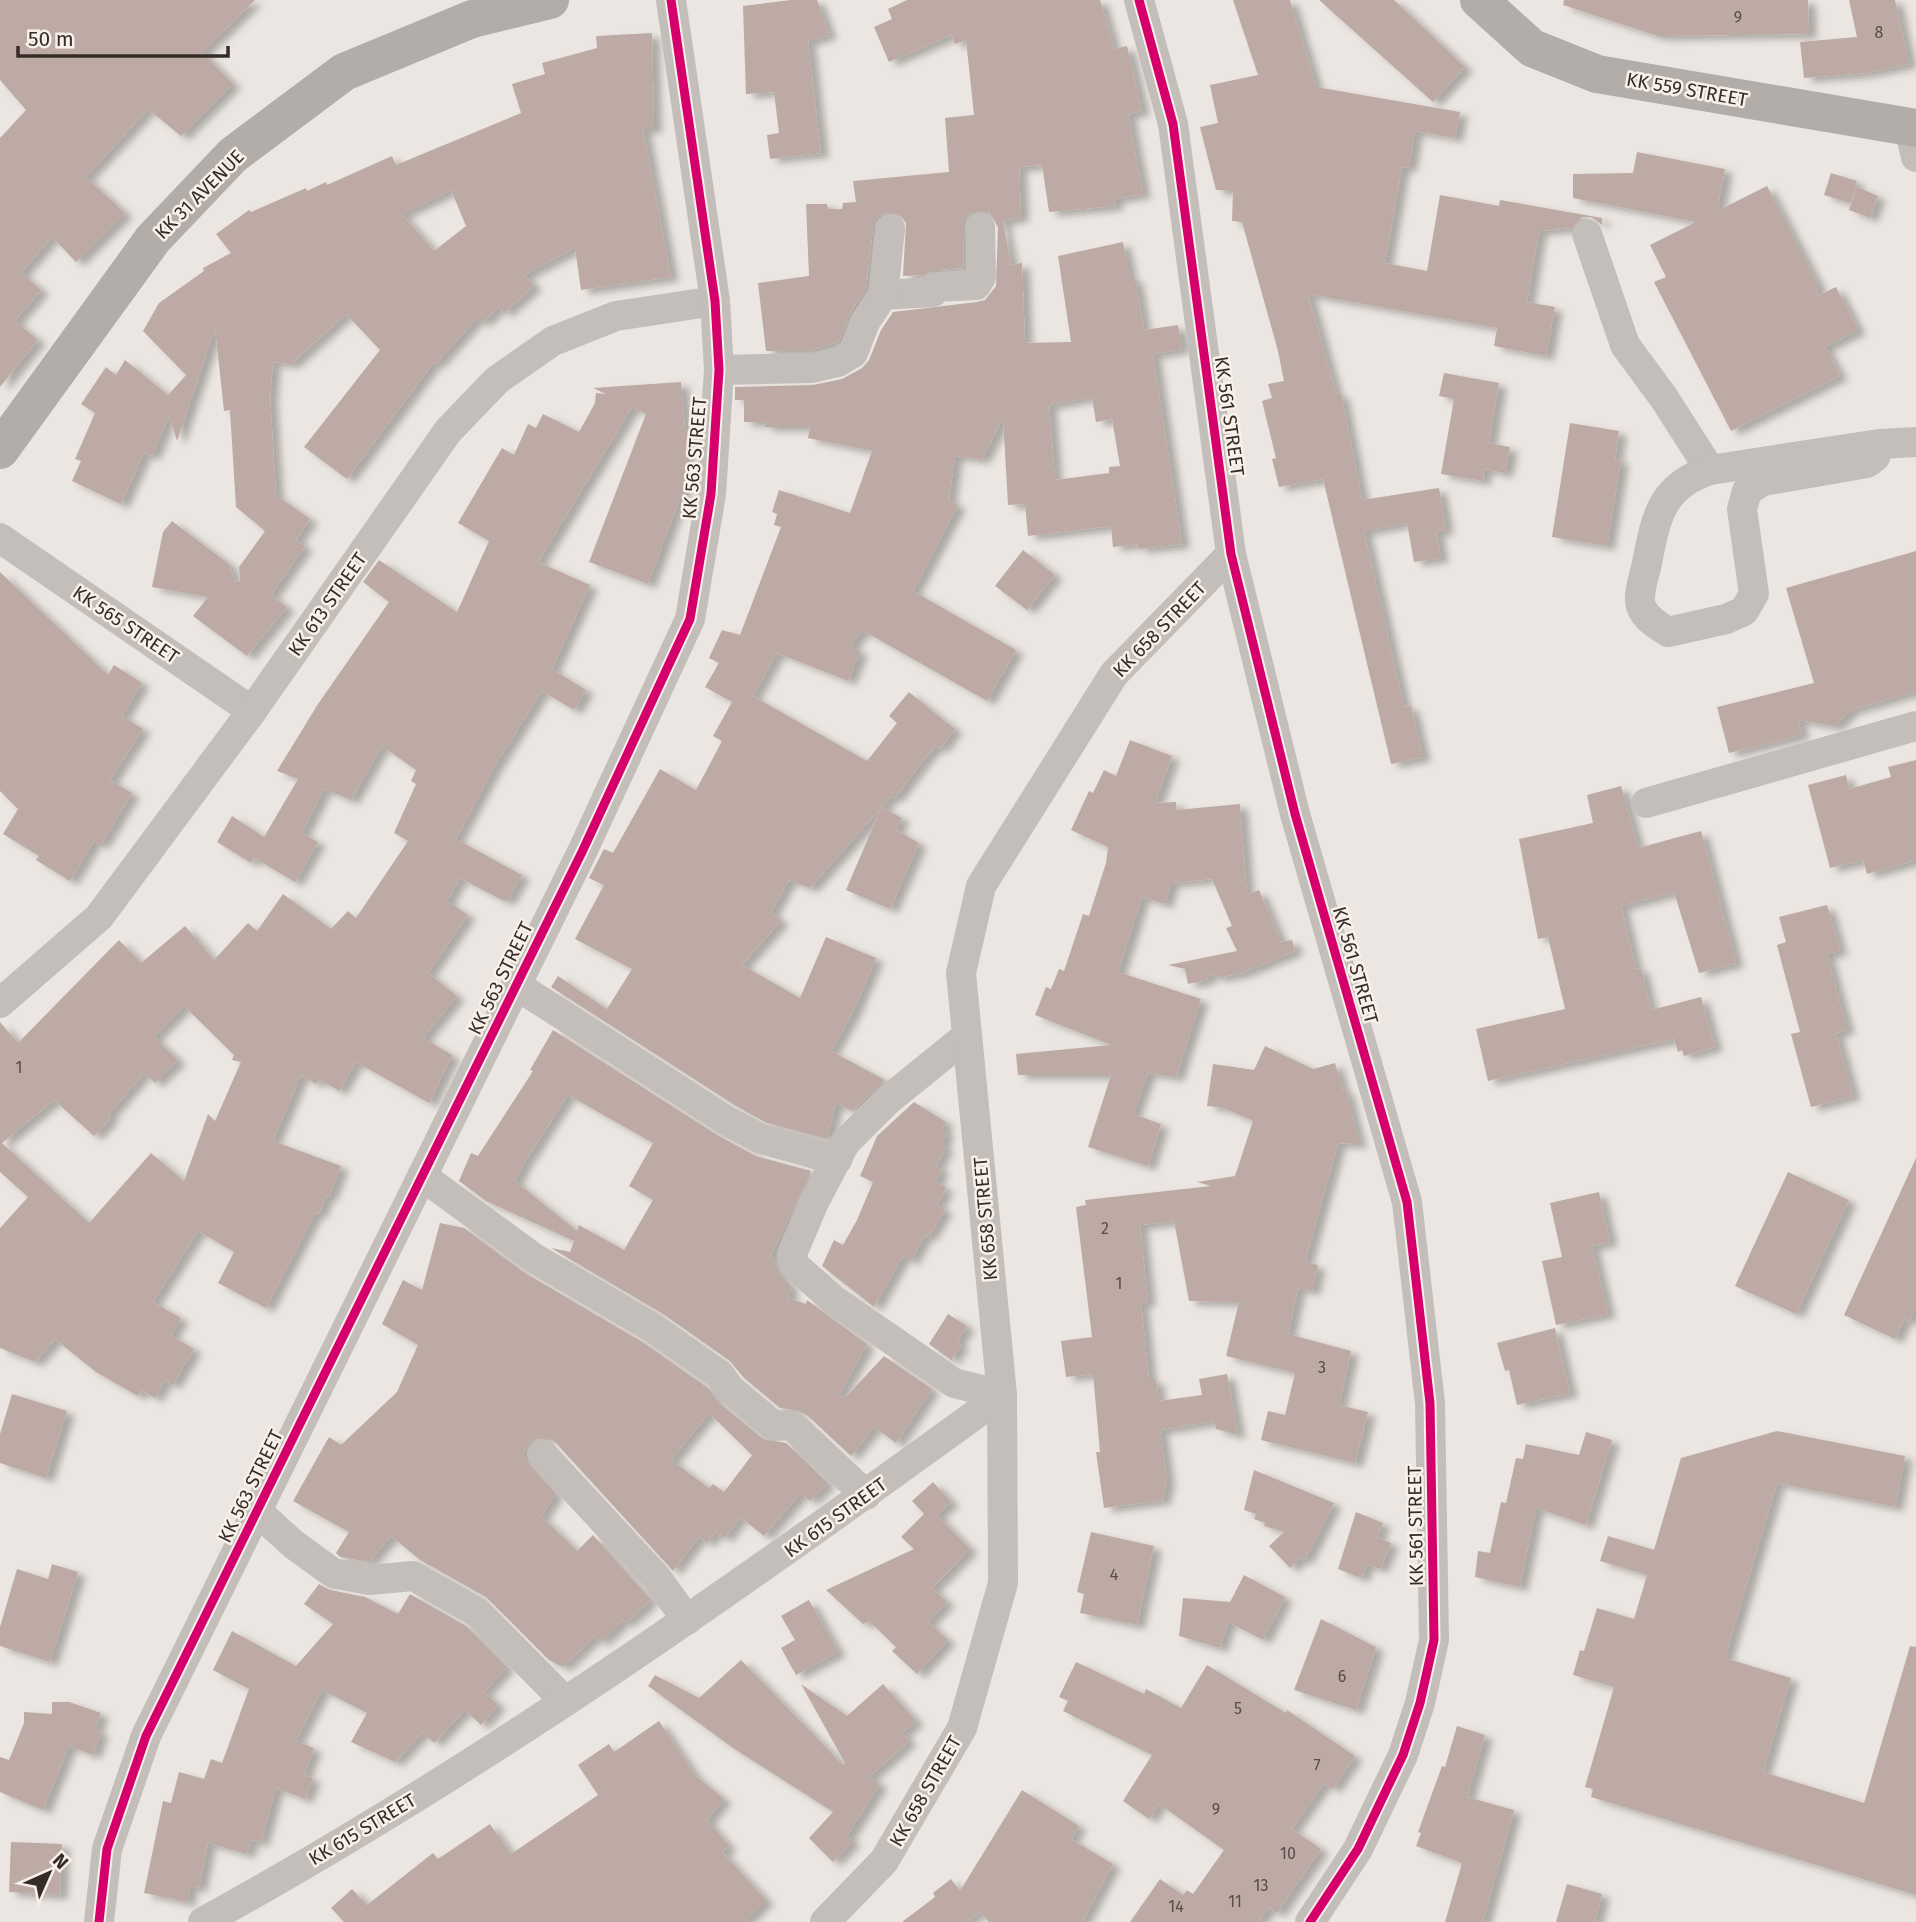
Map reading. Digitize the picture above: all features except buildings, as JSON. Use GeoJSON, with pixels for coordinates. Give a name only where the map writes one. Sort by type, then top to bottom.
{"type":"FeatureCollection","features":[{"type":"Feature","properties":{"kind":"main road","name":"KK 31 AVENUE"},"geometry":{"type":"LineString","coordinates":[[0,450],[153,239],[233,155],[344,72],[472,19],[550,0]]}},
{"type":"Feature","properties":{"kind":"main road","name":"KK 559 STREET"},"geometry":{"type":"LineString","coordinates":[[1496,5],[1532,48],[1597,74],[1914,138]]}},
{"type":"Feature","properties":{"kind":"street","name":"KK 563 STREET"},"geometry":{"type":"LineString","coordinates":[[99,1922],[107,1849],[146,1737],[516,985],[690,620],[711,495],[719,370],[715,301],[671,0]]}},
{"type":"Feature","properties":{"kind":"street","name":"KK 561 STREET"},"geometry":{"type":"LineString","coordinates":[[1139,0],[1173,124],[1231,554],[1294,814],[1407,1202],[1430,1403],[1434,1640],[1420,1703],[1403,1755],[1357,1849],[1310,1922]]}},
{"type":"Feature","properties":{"kind":"street"},"geometry":{"type":"LineString","coordinates":[[883,295],[933,292],[935,287],[976,285],[981,277],[980,227]]}},
{"type":"Feature","properties":{"kind":"street"},"geometry":{"type":"LineString","coordinates":[[719,370],[812,368],[838,362],[853,353],[866,322],[883,295],[890,229]]}},
{"type":"Feature","properties":{"kind":"street"},"geometry":{"type":"LineString","coordinates":[[1587,234],[1625,345],[1664,398],[1710,470]]}},
{"type":"Feature","properties":{"kind":"street","name":"KK 613 STREET"},"geometry":{"type":"LineString","coordinates":[[0,1003],[99,916],[252,711],[449,431],[497,380],[553,341],[616,316],[715,301]]}},
{"type":"Feature","properties":{"kind":"street"},"geometry":{"type":"LineString","coordinates":[[1879,444],[1875,457],[1867,463],[1763,481],[1747,491],[1742,509],[1754,594],[1744,611],[1726,619],[1668,632],[1650,620],[1640,602],[1655,519],[1673,489],[1689,477],[1710,470],[1879,444],[1916,442]]}},
{"type":"Feature","properties":{"kind":"street","name":"KK 565 STREET"},"geometry":{"type":"LineString","coordinates":[[0,538],[252,711]]}},
{"type":"Feature","properties":{"kind":"street","name":"KK 658 STREET"},"geometry":{"type":"LineString","coordinates":[[825,1922],[884,1861],[962,1728],[1003,1583],[1002,1395],[961,973],[981,886],[1114,674],[1231,554]]}},
{"type":"Feature","properties":{"kind":"street"},"geometry":{"type":"LineString","coordinates":[[1646,803],[1916,726]]}},
{"type":"Feature","properties":{"kind":"street"},"geometry":{"type":"LineString","coordinates":[[516,985],[727,1121],[761,1139],[837,1160]]}},
{"type":"Feature","properties":{"kind":"street"},"geometry":{"type":"LineString","coordinates":[[967,1036],[888,1100],[845,1143],[814,1202],[792,1254],[794,1265],[834,1300],[954,1383],[1002,1395]]}},
{"type":"Feature","properties":{"kind":"street"},"geometry":{"type":"LineString","coordinates":[[422,1176],[534,1258],[653,1328],[720,1376],[730,1389],[774,1426],[789,1425],[796,1429],[866,1495]]}},
{"type":"Feature","properties":{"kind":"street","name":"KK 615 STREET"},"geometry":{"type":"LineString","coordinates":[[203,1922],[328,1850],[565,1701],[769,1565],[1002,1395]]}},
{"type":"Feature","properties":{"kind":"street"},"geometry":{"type":"LineString","coordinates":[[542,1454],[656,1577],[687,1620]]}},
{"type":"Feature","properties":{"kind":"street"},"geometry":{"type":"LineString","coordinates":[[257,1511],[293,1544],[333,1573],[369,1580],[413,1576],[477,1612],[565,1701]]}},
{"type":"Feature","properties":{"kind":"cycle path"},"geometry":{"type":"LineString","coordinates":[[99,1922],[107,1849],[146,1736],[582,852],[690,619],[711,494],[719,370],[715,301],[671,0]]}},
{"type":"Feature","properties":{"kind":"cycle path"},"geometry":{"type":"LineString","coordinates":[[1139,0],[1173,124],[1231,554],[1295,814],[1407,1202],[1430,1403],[1434,1640],[1420,1703],[1403,1755],[1358,1849],[1310,1922]]}}]}
